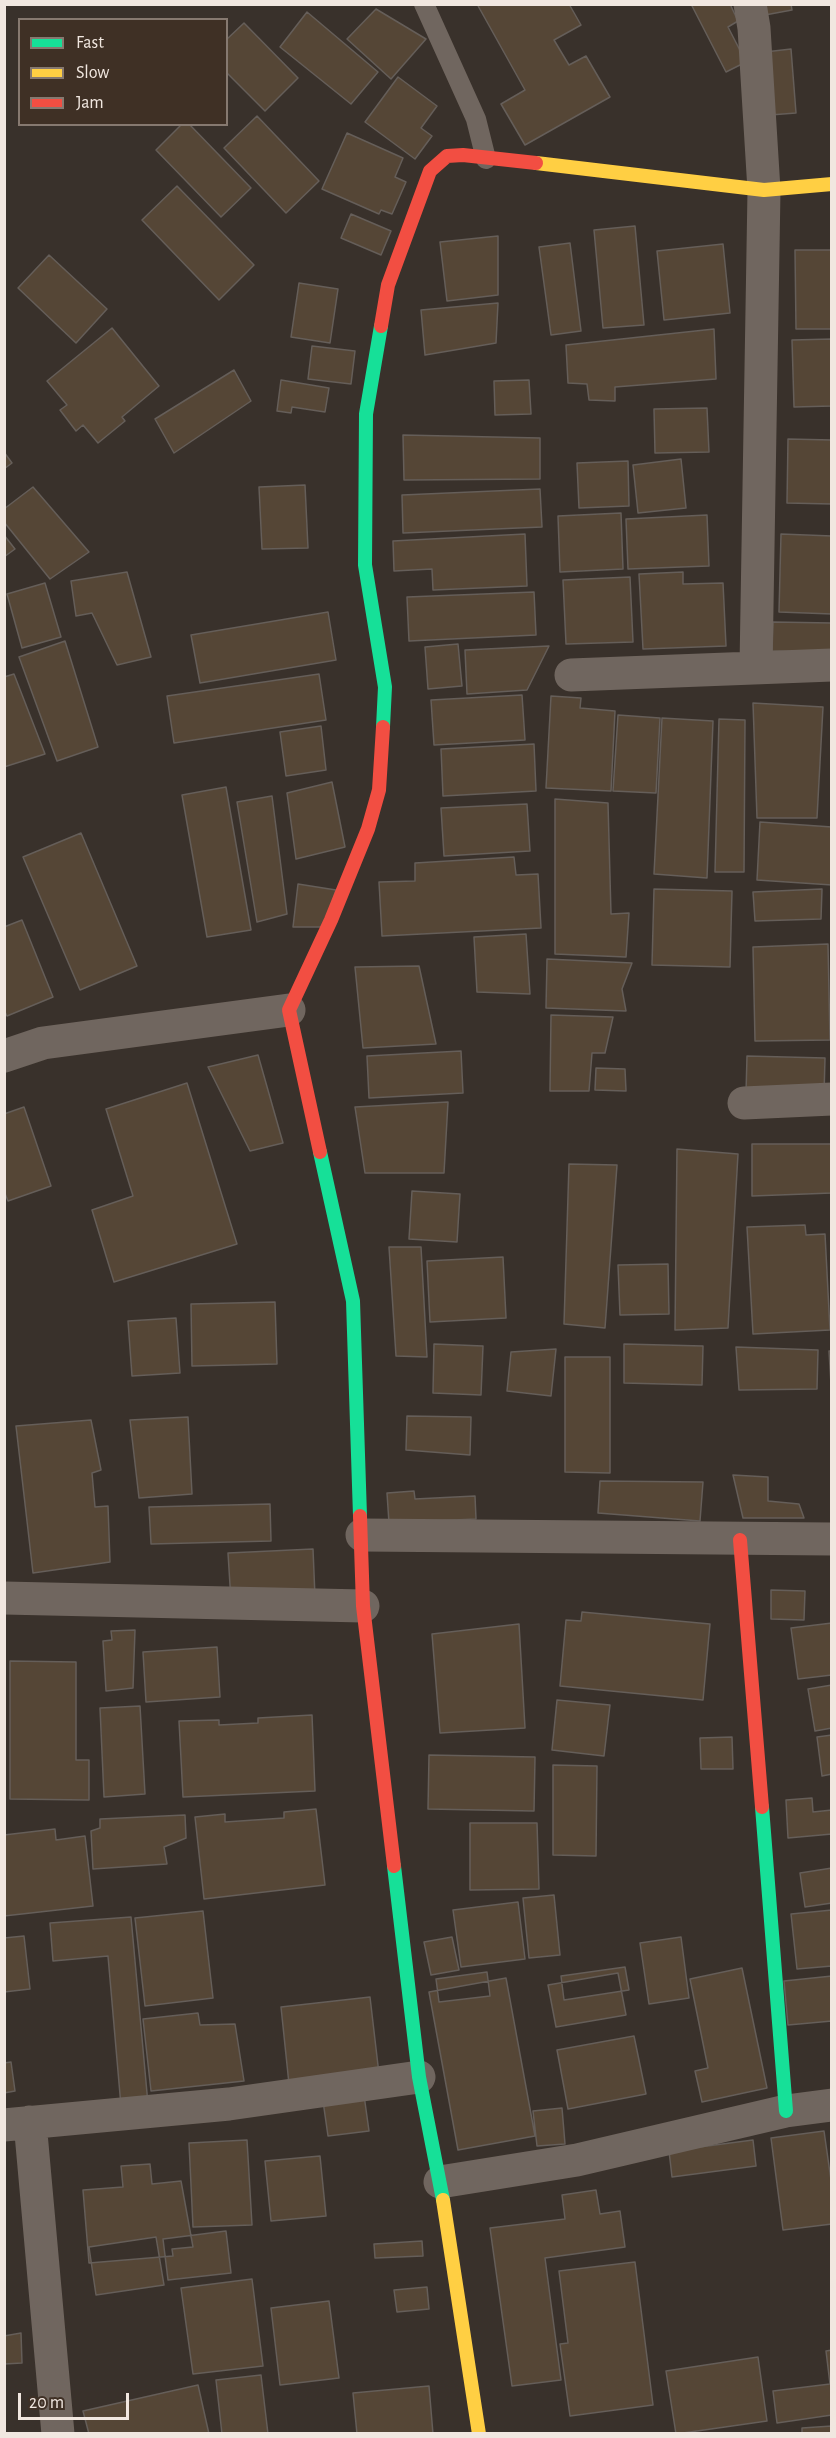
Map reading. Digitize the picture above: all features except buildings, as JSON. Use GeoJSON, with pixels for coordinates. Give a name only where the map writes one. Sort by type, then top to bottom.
{"type":"FeatureCollection","features":[{"type":"Feature","properties":{"kind":"street"},"geometry":{"type":"LineString","coordinates":[[750,4],[754,28],[764,190],[756,666]]}},
{"type":"Feature","properties":{"kind":"street"},"geometry":{"type":"LineString","coordinates":[[480,2433],[440,2182],[419,2077],[363,1606],[353,1301],[289,1010],[331,920],[368,829],[379,790],[385,687],[365,565],[366,414],[388,285],[430,171],[447,156],[463,155],[764,190],[831,184]]}},
{"type":"Feature","properties":{"kind":"street"},"geometry":{"type":"LineString","coordinates":[[571,675],[756,666],[831,665]]}},
{"type":"Feature","properties":{"kind":"street"},"geometry":{"type":"LineString","coordinates":[[4,1056],[43,1043],[289,1010]]}},
{"type":"Feature","properties":{"kind":"street"},"geometry":{"type":"LineString","coordinates":[[744,1103],[831,1099]]}},
{"type":"Feature","properties":{"kind":"street"},"geometry":{"type":"LineString","coordinates":[[362,1535],[831,1539]]}},
{"type":"Feature","properties":{"kind":"street"},"geometry":{"type":"LineString","coordinates":[[740,1540],[786,2111]]}},
{"type":"Feature","properties":{"kind":"street"},"geometry":{"type":"LineString","coordinates":[[4,1598],[363,1606]]}},
{"type":"Feature","properties":{"kind":"street"},"geometry":{"type":"LineString","coordinates":[[58,2433],[17,2123],[229,2104],[419,2077]]}},
{"type":"Feature","properties":{"kind":"street"},"geometry":{"type":"LineString","coordinates":[[440,2182],[577,2160],[786,2111],[831,2105]]}},
{"type":"Feature","properties":{"kind":"lane"},"geometry":{"type":"LineString","coordinates":[[424,4],[476,119],[486,159]]}},
{"type":"Feature","properties":{"kind":"traffic: fast"},"geometry":{"type":"LineString","coordinates":[[381,326],[366,414],[365,565],[385,687],[383,727]]}},
{"type":"Feature","properties":{"kind":"traffic: fast"},"geometry":{"type":"LineString","coordinates":[[320,1152],[353,1301],[360,1516]]}},
{"type":"Feature","properties":{"kind":"traffic: fast"},"geometry":{"type":"LineString","coordinates":[[762,1807],[786,2111]]}},
{"type":"Feature","properties":{"kind":"traffic: fast"},"geometry":{"type":"LineString","coordinates":[[394,1866],[419,2077],[443,2200]]}},
{"type":"Feature","properties":{"kind":"traffic: slow"},"geometry":{"type":"LineString","coordinates":[[536,163],[764,190],[832,184]]}},
{"type":"Feature","properties":{"kind":"traffic: slow"},"geometry":{"type":"LineString","coordinates":[[443,2200],[479,2434]]}},
{"type":"Feature","properties":{"kind":"traffic: jam"},"geometry":{"type":"LineString","coordinates":[[381,326],[388,285],[430,171],[447,156],[463,155],[536,163]]}},
{"type":"Feature","properties":{"kind":"traffic: jam"},"geometry":{"type":"LineString","coordinates":[[320,1152],[289,1010],[331,920],[368,829],[379,790],[383,727]]}},
{"type":"Feature","properties":{"kind":"traffic: jam"},"geometry":{"type":"LineString","coordinates":[[360,1516],[363,1606],[394,1866]]}},
{"type":"Feature","properties":{"kind":"traffic: jam"},"geometry":{"type":"LineString","coordinates":[[740,1540],[762,1807]]}}]}
